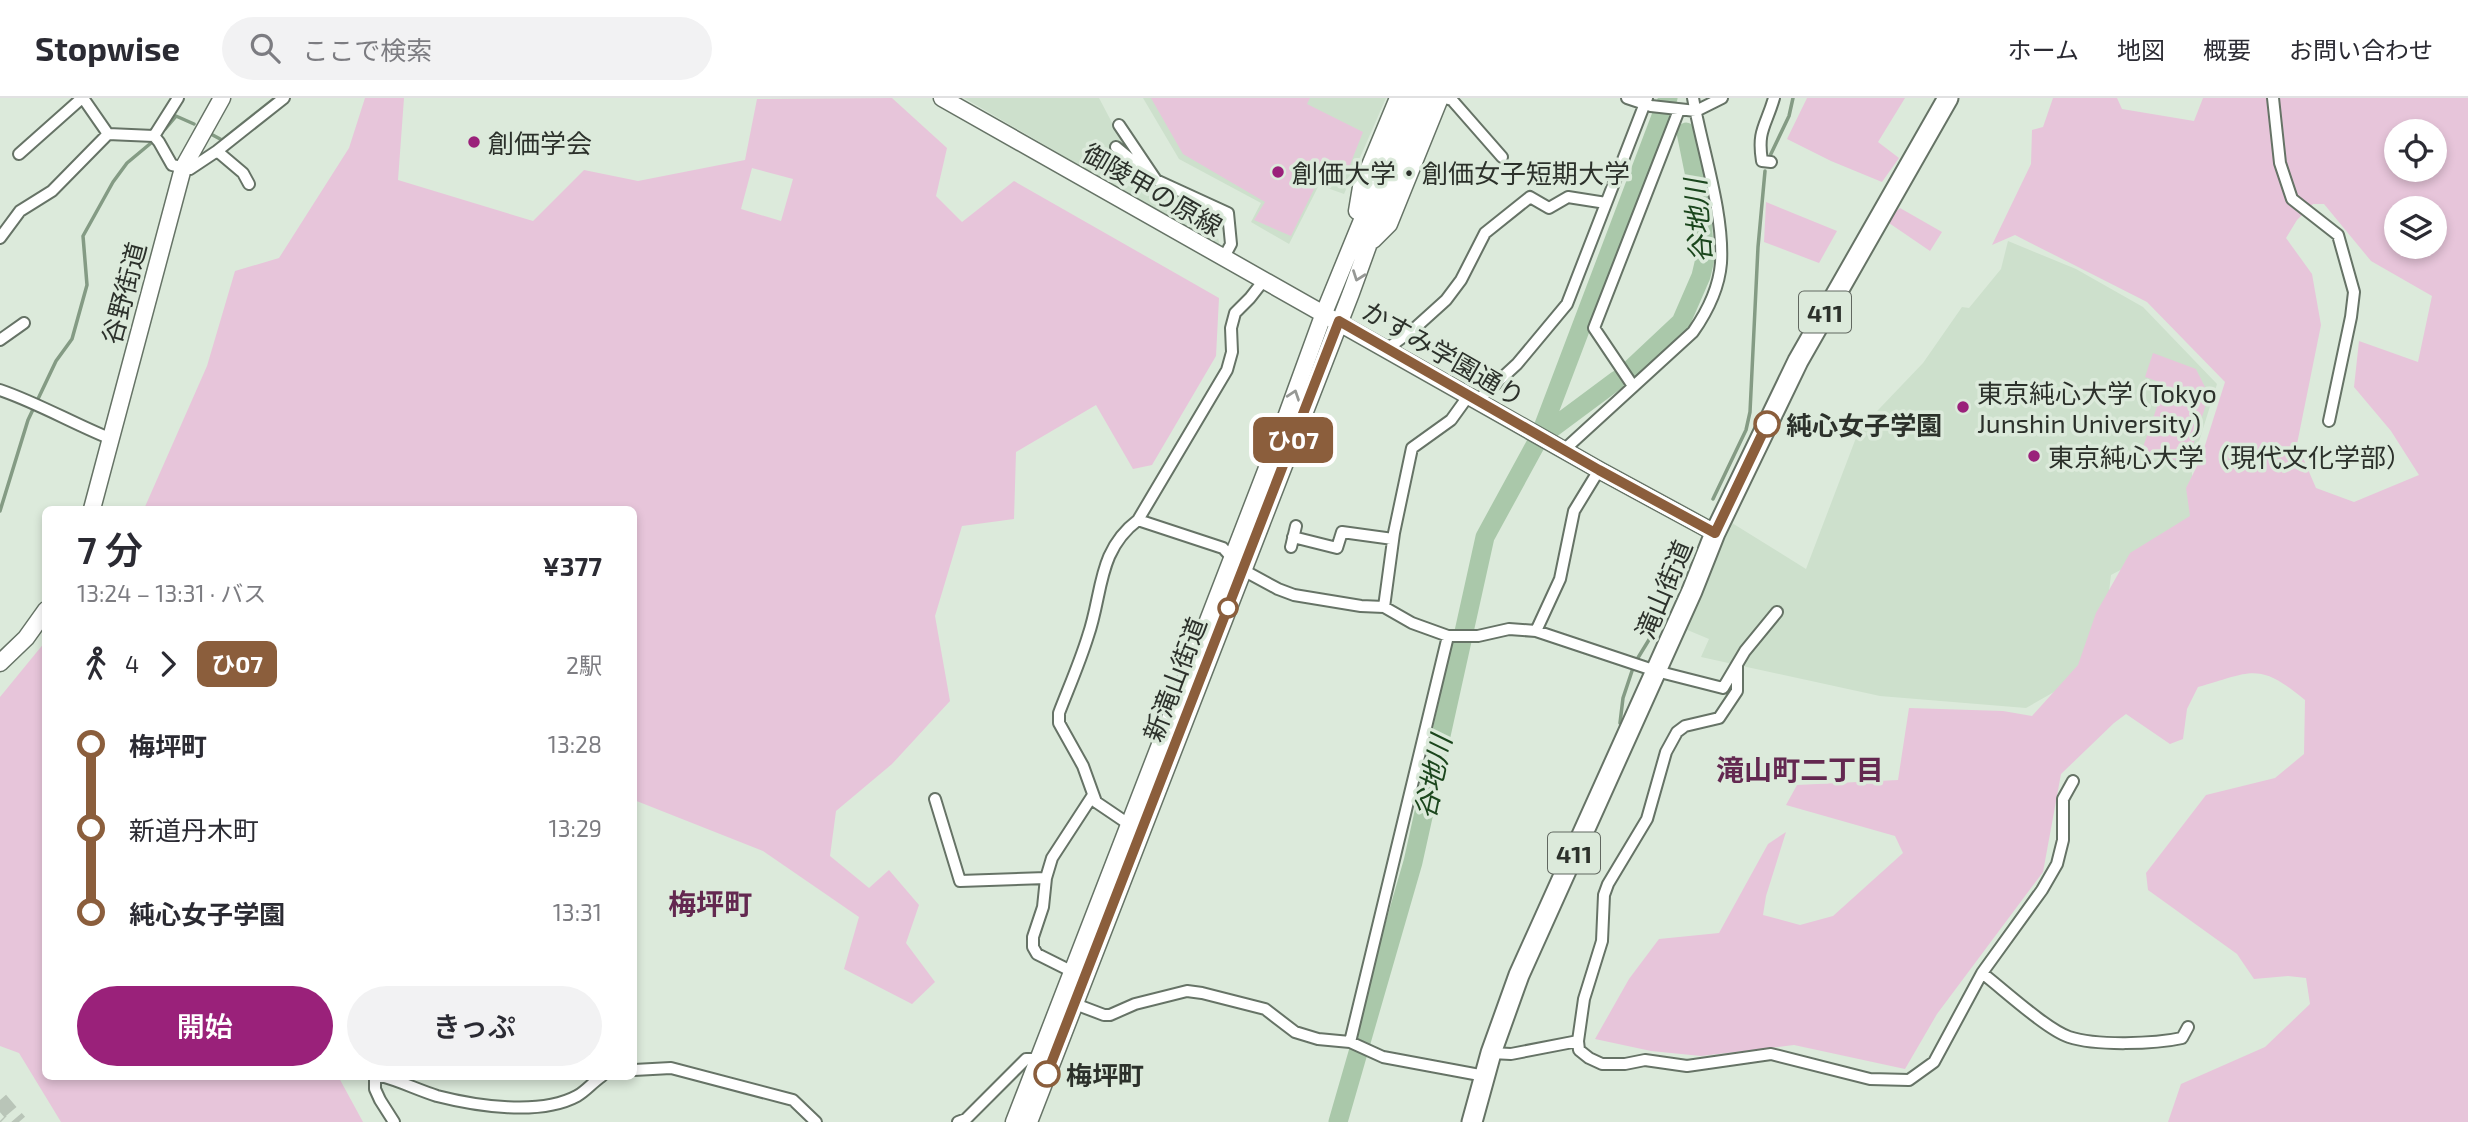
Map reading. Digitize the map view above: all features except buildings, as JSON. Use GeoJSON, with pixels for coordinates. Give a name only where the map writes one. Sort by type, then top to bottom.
{"type":"FeatureCollection","features":[{"type":"Feature","properties":{"kind":"highway","name":"滝山街道"},"geometry":{"type":"LineString","coordinates":[[1472,1122],[1491,1053],[1520,975],[1692,591],[1715,533],[1798,361],[1948,98]]}},
{"type":"Feature","properties":{"kind":"main road","name":"谷野街道"},"geometry":{"type":"LineString","coordinates":[[93,506],[183,169],[222,98]]}},
{"type":"Feature","properties":{"kind":"main road","name":"御陵甲の原線"},"geometry":{"type":"LineString","coordinates":[[943,98],[1339,321]]}},
{"type":"Feature","properties":{"kind":"main road"},"geometry":{"type":"LineString","coordinates":[[1351,245],[1361,187],[1398,98]]}},
{"type":"Feature","properties":{"kind":"main road","name":"新滝山街道"},"geometry":{"type":"LineString","coordinates":[[1014,1122],[1073,972],[1102,916],[1237,565],[1324,313],[1412,98]]}},
{"type":"Feature","properties":{"kind":"main road","name":"新滝山街道"},"geometry":{"type":"LineString","coordinates":[[1029,1122],[1075,1004],[1130,825],[1339,321],[1390,185],[1427,98]]}},
{"type":"Feature","properties":{"kind":"main road"},"geometry":{"type":"LineString","coordinates":[[1370,243],[1389,224],[1440,98]]}},
{"type":"Feature","properties":{"kind":"main road","name":"かすみ学園通り"},"geometry":{"type":"LineString","coordinates":[[1339,321],[1562,448]]}},
{"type":"Feature","properties":{"kind":"main road"},"geometry":{"type":"LineString","coordinates":[[1562,448],[1715,533]]}},
{"type":"Feature","properties":{"kind":"main road"},"geometry":{"type":"LineString","coordinates":[[0,663],[26,638],[42,616]]}},
{"type":"Feature","properties":{"kind":"street"},"geometry":{"type":"LineString","coordinates":[[19,154],[83,98],[108,134]]}},
{"type":"Feature","properties":{"kind":"street"},"geometry":{"type":"LineString","coordinates":[[154,136],[178,98]]}},
{"type":"Feature","properties":{"kind":"street"},"geometry":{"type":"LineString","coordinates":[[0,238],[20,211],[52,191],[108,134],[154,136],[172,165],[190,169],[284,98]]}},
{"type":"Feature","properties":{"kind":"street"},"geometry":{"type":"LineString","coordinates":[[1445,98],[1452,100],[1482,126],[1502,157]]}},
{"type":"Feature","properties":{"kind":"street"},"geometry":{"type":"LineString","coordinates":[[1627,98],[1696,111],[1723,98]]}},
{"type":"Feature","properties":{"kind":"street"},"geometry":{"type":"LineString","coordinates":[[1562,448],[1693,332],[1704,316],[1715,289],[1721,265],[1716,210],[1693,98]]}},
{"type":"Feature","properties":{"kind":"street"},"geometry":{"type":"LineString","coordinates":[[1771,162],[1762,161],[1759,144],[1761,127],[1774,98]]}},
{"type":"Feature","properties":{"kind":"street"},"geometry":{"type":"LineString","coordinates":[[2273,98],[2280,163],[2292,198],[2338,235],[2354,292],[2329,421]]}},
{"type":"Feature","properties":{"kind":"street"},"geometry":{"type":"LineString","coordinates":[[1384,607],[1393,539],[1412,448],[1451,420],[1474,397],[1517,364],[1567,304],[1648,103]]}},
{"type":"Feature","properties":{"kind":"street"},"geometry":{"type":"LineString","coordinates":[[1633,386],[1594,328],[1677,109]]}},
{"type":"Feature","properties":{"kind":"street"},"geometry":{"type":"LineString","coordinates":[[1119,125],[1156,180]]}},
{"type":"Feature","properties":{"kind":"street"},"geometry":{"type":"LineString","coordinates":[[1116,147],[1156,180],[1228,213],[1231,244],[1224,257]]}},
{"type":"Feature","properties":{"kind":"street"},"geometry":{"type":"LineString","coordinates":[[217,151],[243,173],[249,184]]}},
{"type":"Feature","properties":{"kind":"street"},"geometry":{"type":"LineString","coordinates":[[1387,349],[1446,300],[1461,280],[1485,233],[1530,197],[1549,208],[1568,197],[1606,203]]}},
{"type":"Feature","properties":{"kind":"street"},"geometry":{"type":"LineString","coordinates":[[1130,825],[1096,802],[1083,766],[1059,723],[1059,713],[1089,635],[1105,563],[1125,530],[1138,520],[1227,370],[1232,352],[1231,328],[1235,313],[1264,280]]}},
{"type":"Feature","properties":{"kind":"street"},"geometry":{"type":"LineString","coordinates":[[0,340],[24,323]]}},
{"type":"Feature","properties":{"kind":"street"},"geometry":{"type":"LineString","coordinates":[[0,390],[29,400],[109,438]]}},
{"type":"Feature","properties":{"kind":"street"},"geometry":{"type":"LineString","coordinates":[[1536,631],[1560,579],[1574,511],[1599,470]]}},
{"type":"Feature","properties":{"kind":"street"},"geometry":{"type":"LineString","coordinates":[[1138,520],[1223,548],[1237,565],[1278,589],[1294,595],[1384,607],[1412,623],[1450,636],[1478,636],[1509,629],[1536,631],[1656,671],[1723,688],[1745,651],[1777,612]]}},
{"type":"Feature","properties":{"kind":"street"},"geometry":{"type":"LineString","coordinates":[[1294,537],[1337,548],[1342,532],[1393,539]]}},
{"type":"Feature","properties":{"kind":"street"},"geometry":{"type":"LineString","coordinates":[[1352,1043],[1450,636]]}},
{"type":"Feature","properties":{"kind":"street"},"geometry":{"type":"LineString","coordinates":[[1737,664],[1737,691],[1719,718],[1685,726],[1677,732],[1666,752],[1647,819],[1604,895],[1602,941],[1584,999],[1578,1041],[1579,1050],[1602,1064],[1625,1064],[1645,1060],[1687,1066],[1772,1054],[1870,1079],[1909,1080],[1934,1062],[1982,973],[2042,890],[2057,864],[2063,840],[2063,799],[2073,781]]}},
{"type":"Feature","properties":{"kind":"street"},"geometry":{"type":"LineString","coordinates":[[1073,972],[1037,954],[1032,947],[1032,937],[1043,907],[1046,878],[1052,858],[1093,795]]}},
{"type":"Feature","properties":{"kind":"street"},"geometry":{"type":"LineString","coordinates":[[935,799],[960,881],[1046,878]]}},
{"type":"Feature","properties":{"kind":"street"},"geometry":{"type":"LineString","coordinates":[[1982,973],[2067,1036],[2082,1040],[2161,1043],[2182,1038],[2188,1027]]}},
{"type":"Feature","properties":{"kind":"street"},"geometry":{"type":"LineString","coordinates":[[1075,1004],[1110,1015],[1135,1004],[1163,997],[1187,992],[1202,993],[1265,1009],[1295,1032],[1318,1039],[1352,1043],[1378,1056],[1485,1076]]}},
{"type":"Feature","properties":{"kind":"street"},"geometry":{"type":"LineString","coordinates":[[1491,1053],[1511,1054],[1578,1041]]}},
{"type":"Feature","properties":{"kind":"street"},"geometry":{"type":"LineString","coordinates":[[958,1122],[966,1119],[1026,1059],[1039,1059]]}},
{"type":"Feature","properties":{"kind":"street"},"geometry":{"type":"LineString","coordinates":[[637,1070],[671,1068],[793,1100],[816,1122]]}},
{"type":"Feature","properties":{"kind":"street"},"geometry":{"type":"LineString","coordinates":[[375,1080],[375,1089],[394,1122]]}},
{"type":"Feature","properties":{"kind":"street"},"geometry":{"type":"LineString","coordinates":[[392,1080],[438,1096],[521,1108],[543,1106],[577,1096],[597,1080]]}},
{"type":"Feature","properties":{"kind":"shaded area"},"geometry":{"type":"Polygon","coordinates":[[[365,98],[404,98],[398,180],[533,221],[584,170],[638,181],[745,160],[757,99],[892,98],[947,148],[936,196],[962,222],[1014,181],[1219,298],[1216,356],[1152,465],[1133,469],[1096,405],[1016,452],[1014,519],[962,526],[935,616],[950,701],[892,764],[836,811],[830,856],[869,888],[889,870],[919,905],[906,943],[935,982],[912,1004],[844,969],[859,917],[763,851],[637,801],[637,506],[145,506],[207,366],[235,271],[279,258],[349,148],[365,98]],[[752,168],[741,209],[781,221],[793,179],[752,168]]]}},
{"type":"Feature","properties":{"kind":"shaded area"},"geometry":{"type":"Polygon","coordinates":[[[964,98],[1099,98],[1118,134],[1215,224],[1220,247],[964,98]]]}},
{"type":"Feature","properties":{"kind":"shaded area","name":"創価大学・創価女子短期大学"},"geometry":{"type":"Polygon","coordinates":[[[1143,98],[1386,98],[1344,194],[1319,185],[1289,244],[1251,222],[1261,203],[1179,159],[1143,98]]]}},
{"type":"Feature","properties":{"kind":"shaded area","name":"創価大学・創価女子短期大学"},"geometry":{"type":"Polygon","coordinates":[[[1151,98],[1310,98],[1307,104],[1363,132],[1342,185],[1320,177],[1291,236],[1254,220],[1265,202],[1183,154],[1151,98]]]}},
{"type":"Feature","properties":{"kind":"shaded area"},"geometry":{"type":"Polygon","coordinates":[[[1807,98],[1905,98],[1878,142],[1899,158],[1882,182],[1787,139],[1807,98]]]}},
{"type":"Feature","properties":{"kind":"shaded area"},"geometry":{"type":"Polygon","coordinates":[[[2053,98],[2117,98],[2122,109],[2194,121],[2203,98],[2468,98],[2468,1122],[2168,1122],[2181,1084],[2265,1047],[2310,1004],[2306,978],[2288,976],[2254,979],[2237,954],[2148,890],[2146,873],[2206,795],[2275,778],[2304,754],[2305,700],[2276,679],[2254,673],[2198,687],[2187,709],[2183,739],[2170,744],[2126,714],[2061,774],[2043,872],[1937,1014],[1905,1069],[1794,1045],[1701,1056],[1651,1051],[1595,1039],[1629,979],[1659,939],[1719,933],[1768,844],[1786,832],[1766,896],[1763,915],[1800,925],[1833,916],[1903,853],[1895,836],[1786,805],[1797,785],[1898,780],[1909,708],[2003,711],[2032,716],[2078,665],[2096,613],[2130,553],[2190,516],[2186,488],[2201,458],[2225,382],[2147,302],[2015,235],[1992,245],[2031,164],[2032,130],[2043,127],[2053,98]],[[2313,204],[2297,220],[2286,238],[2312,274],[2321,325],[2297,444],[2316,488],[2354,502],[2419,475],[2391,431],[2354,387],[2359,341],[2418,362],[2432,296],[2371,261],[2324,204],[2313,204]]]}},
{"type":"Feature","properties":{"kind":"shaded area"},"geometry":{"type":"Polygon","coordinates":[[[1766,202],[1837,231],[1819,263],[1764,242],[1766,202]]]}},
{"type":"Feature","properties":{"kind":"shaded area"},"geometry":{"type":"Polygon","coordinates":[[[1900,208],[1942,232],[1930,251],[1889,223],[1900,208]]]}},
{"type":"Feature","properties":{"kind":"shaded area"},"geometry":{"type":"Polygon","coordinates":[[[2008,241],[2076,269],[2143,307],[2217,384],[2191,467],[2199,522],[2175,541],[2111,575],[2102,648],[2091,671],[2026,708],[1880,696],[1701,657],[1709,639],[1685,629],[1732,523],[1806,569],[1859,430],[1923,363],[1962,307],[1969,308],[2001,269],[2008,241]]]}},
{"type":"Feature","properties":{"kind":"shaded area"},"geometry":{"type":"Polygon","coordinates":[[[2153,353],[2196,369],[2209,395],[2187,464],[2142,450],[2165,384],[2145,377],[2153,353]]]}},
{"type":"Feature","properties":{"kind":"shaded area"},"geometry":{"type":"Polygon","coordinates":[[[42,646],[42,1080],[340,1080],[363,1122],[61,1122],[19,1053],[0,1046],[0,697],[42,646]]]}},
{"type":"Feature","properties":{"kind":"waterway"},"geometry":{"type":"LineString","coordinates":[[209,133],[222,140],[275,98]]}},
{"type":"Feature","properties":{"kind":"waterway","name":"谷地川"},"geometry":{"type":"LineString","coordinates":[[1338,1122],[1413,862],[1485,537],[1539,438],[1668,98]]}},
{"type":"Feature","properties":{"kind":"waterway"},"geometry":{"type":"LineString","coordinates":[[1769,158],[1789,116],[1793,98]]}},
{"type":"Feature","properties":{"kind":"waterway"},"geometry":{"type":"LineString","coordinates":[[165,129],[176,116],[194,124]]}},
{"type":"Feature","properties":{"kind":"waterway","name":"谷地川"},"geometry":{"type":"LineString","coordinates":[[1632,368],[1681,322],[1701,276],[1705,259],[1701,206],[1686,132]]}},
{"type":"Feature","properties":{"kind":"waterway"},"geometry":{"type":"LineString","coordinates":[[0,511],[28,420],[56,361],[72,339],[87,285],[83,236],[113,182],[127,163],[151,143]]}},
{"type":"Feature","properties":{"kind":"waterway"},"geometry":{"type":"LineString","coordinates":[[1713,499],[1746,430],[1750,412],[1758,247],[1765,171]]}},
{"type":"Feature","properties":{"kind":"waterway","name":"谷地川"},"geometry":{"type":"LineString","coordinates":[[1539,438],[1617,380]]}},
{"type":"Feature","properties":{"kind":"waterway"},"geometry":{"type":"LineString","coordinates":[[1636,661],[1658,625]]}},
{"type":"Feature","properties":{"kind":"waterway"},"geometry":{"type":"LineString","coordinates":[[1620,723],[1623,698],[1633,668]]}},
{"type":"Feature","properties":{"kind":"tunnel"},"geometry":{"type":"LineString","coordinates":[[0,1100],[19,1122]]}},
{"type":"Feature","properties":{"kind":"bus line","name":"ひ07"},"geometry":{"type":"LineString","coordinates":[[1047,1074],[1339,321],[1715,533],[1767,424]]}},
{"type":"Feature","properties":{"kind":"place","name":"創価学会"},"geometry":{"type":"Point","coordinates":[474,142]}},
{"type":"Feature","properties":{"kind":"place","name":"創価大学・創価女子短期大学"},"geometry":{"type":"Point","coordinates":[1278,172]}},
{"type":"Feature","properties":{"kind":"place","name":"東京純心大学 (Tokyo Junshin University)"},"geometry":{"type":"Point","coordinates":[1963,407]}},
{"type":"Feature","properties":{"kind":"place","name":"純心女子学園"},"geometry":{"type":"Point","coordinates":[1767,424]}},
{"type":"Feature","properties":{"kind":"place","name":"東京純心大学（現代文化学部）"},"geometry":{"type":"Point","coordinates":[2034,456]}},
{"type":"Feature","properties":{"kind":"place","name":"梅坪町"},"geometry":{"type":"Point","coordinates":[1047,1074]}},
{"type":"Feature","properties":{"kind":"district","name":"滝山町二丁目"},"geometry":{"type":"Point","coordinates":[1800,769]}},
{"type":"Feature","properties":{"kind":"district","name":"梅坪町"},"geometry":{"type":"Point","coordinates":[710,903]}}]}
